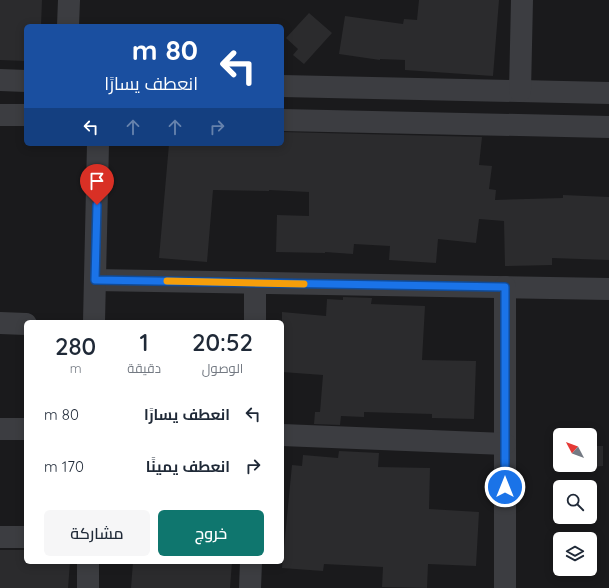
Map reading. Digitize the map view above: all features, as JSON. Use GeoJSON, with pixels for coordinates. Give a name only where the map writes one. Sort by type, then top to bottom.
{"type":"FeatureCollection","features":[{"type":"Feature","properties":{"kind":"street"},"geometry":{"type":"LineString","coordinates":[[68,24],[69,0]]}},
{"type":"Feature","properties":{"kind":"street"},"geometry":{"type":"LineString","coordinates":[[520,91],[522,0]]}},
{"type":"Feature","properties":{"kind":"street"},"geometry":{"type":"LineString","coordinates":[[0,80],[24,81]]}},
{"type":"Feature","properties":{"kind":"street"},"geometry":{"type":"LineString","coordinates":[[284,86],[609,93]]}},
{"type":"Feature","properties":{"kind":"street"},"geometry":{"type":"LineString","coordinates":[[0,115],[24,115]]}},
{"type":"Feature","properties":{"kind":"street"},"geometry":{"type":"LineString","coordinates":[[284,120],[609,127]]}},
{"type":"Feature","properties":{"kind":"street"},"geometry":{"type":"LineString","coordinates":[[94,320],[98,146]]}},
{"type":"Feature","properties":{"kind":"street"},"geometry":{"type":"LineString","coordinates":[[95,280],[609,288]]}},
{"type":"Feature","properties":{"kind":"street"},"geometry":{"type":"LineString","coordinates":[[255,283],[255,320]]}},
{"type":"Feature","properties":{"kind":"street"},"geometry":{"type":"LineString","coordinates":[[505,287],[505,588]]}},
{"type":"Feature","properties":{"kind":"street"},"geometry":{"type":"LineString","coordinates":[[0,323],[24,324]]}},
{"type":"Feature","properties":{"kind":"street"},"geometry":{"type":"LineString","coordinates":[[0,429],[24,429]]}},
{"type":"Feature","properties":{"kind":"street"},"geometry":{"type":"LineString","coordinates":[[284,435],[505,444]]}},
{"type":"Feature","properties":{"kind":"street"},"geometry":{"type":"LineString","coordinates":[[0,537],[24,537]]}},
{"type":"Feature","properties":{"kind":"street"},"geometry":{"type":"LineString","coordinates":[[88,564],[88,588]]}},
{"type":"Feature","properties":{"kind":"street"},"geometry":{"type":"LineString","coordinates":[[250,588],[251,564]]}},
{"type":"Feature","properties":{"kind":"building"},"geometry":{"type":"Polygon","coordinates":[[[0,0],[42,0],[41,24],[24,24],[24,61],[0,60],[0,0]]]}},
{"type":"Feature","properties":{"kind":"building"},"geometry":{"type":"Polygon","coordinates":[[[419,0],[499,0],[493,76],[405,70],[405,60],[380,60],[339,54],[345,16],[403,24],[404,19],[417,20],[419,0]]]}},
{"type":"Feature","properties":{"kind":"building"},"geometry":{"type":"Polygon","coordinates":[[[309,13],[332,33],[304,64],[293,55],[298,49],[286,38],[309,13]]]}},
{"type":"Feature","properties":{"kind":"building"},"geometry":{"type":"Polygon","coordinates":[[[284,132],[482,137],[479,165],[492,166],[489,189],[496,190],[495,200],[563,198],[563,195],[609,197],[609,260],[552,258],[552,265],[505,266],[504,221],[479,219],[476,243],[438,239],[436,263],[389,260],[390,246],[354,244],[353,254],[325,252],[276,252],[277,215],[309,216],[309,192],[269,190],[213,190],[207,262],[159,258],[169,146],[284,146],[284,132]]]}},
{"type":"Feature","properties":{"kind":"building"},"geometry":{"type":"Polygon","coordinates":[[[343,297],[372,298],[371,304],[425,306],[422,360],[476,361],[474,419],[432,418],[432,414],[364,412],[364,417],[341,416],[340,425],[314,424],[315,412],[320,412],[323,375],[284,372],[284,320],[282,320],[282,312],[326,316],[327,299],[343,300],[343,297]]]}},
{"type":"Feature","properties":{"kind":"building"},"geometry":{"type":"Polygon","coordinates":[[[597,446],[603,446],[603,466],[597,466],[597,446]]]}},
{"type":"Feature","properties":{"kind":"building"},"geometry":{"type":"Polygon","coordinates":[[[339,451],[379,453],[378,467],[430,468],[429,509],[479,512],[476,566],[428,564],[427,588],[382,587],[383,567],[324,564],[323,571],[282,568],[282,564],[284,564],[284,547],[292,465],[302,466],[303,455],[338,458],[339,451]]]}},
{"type":"Feature","properties":{"kind":"building"},"geometry":{"type":"Polygon","coordinates":[[[0,550],[24,550],[24,564],[70,564],[68,588],[0,588],[0,550]]]}},
{"type":"Feature","properties":{"kind":"building"},"geometry":{"type":"Polygon","coordinates":[[[133,564],[232,564],[230,588],[131,588],[133,564]]]}},
{"type":"Feature","properties":{"kind":"slow traffic"},"geometry":{"type":"LineString","coordinates":[[167,281],[304,284]]}},
{"type":"Feature","properties":{"kind":"route"},"geometry":{"type":"LineString","coordinates":[[97,205],[95,280],[505,287],[505,487]]}}]}
